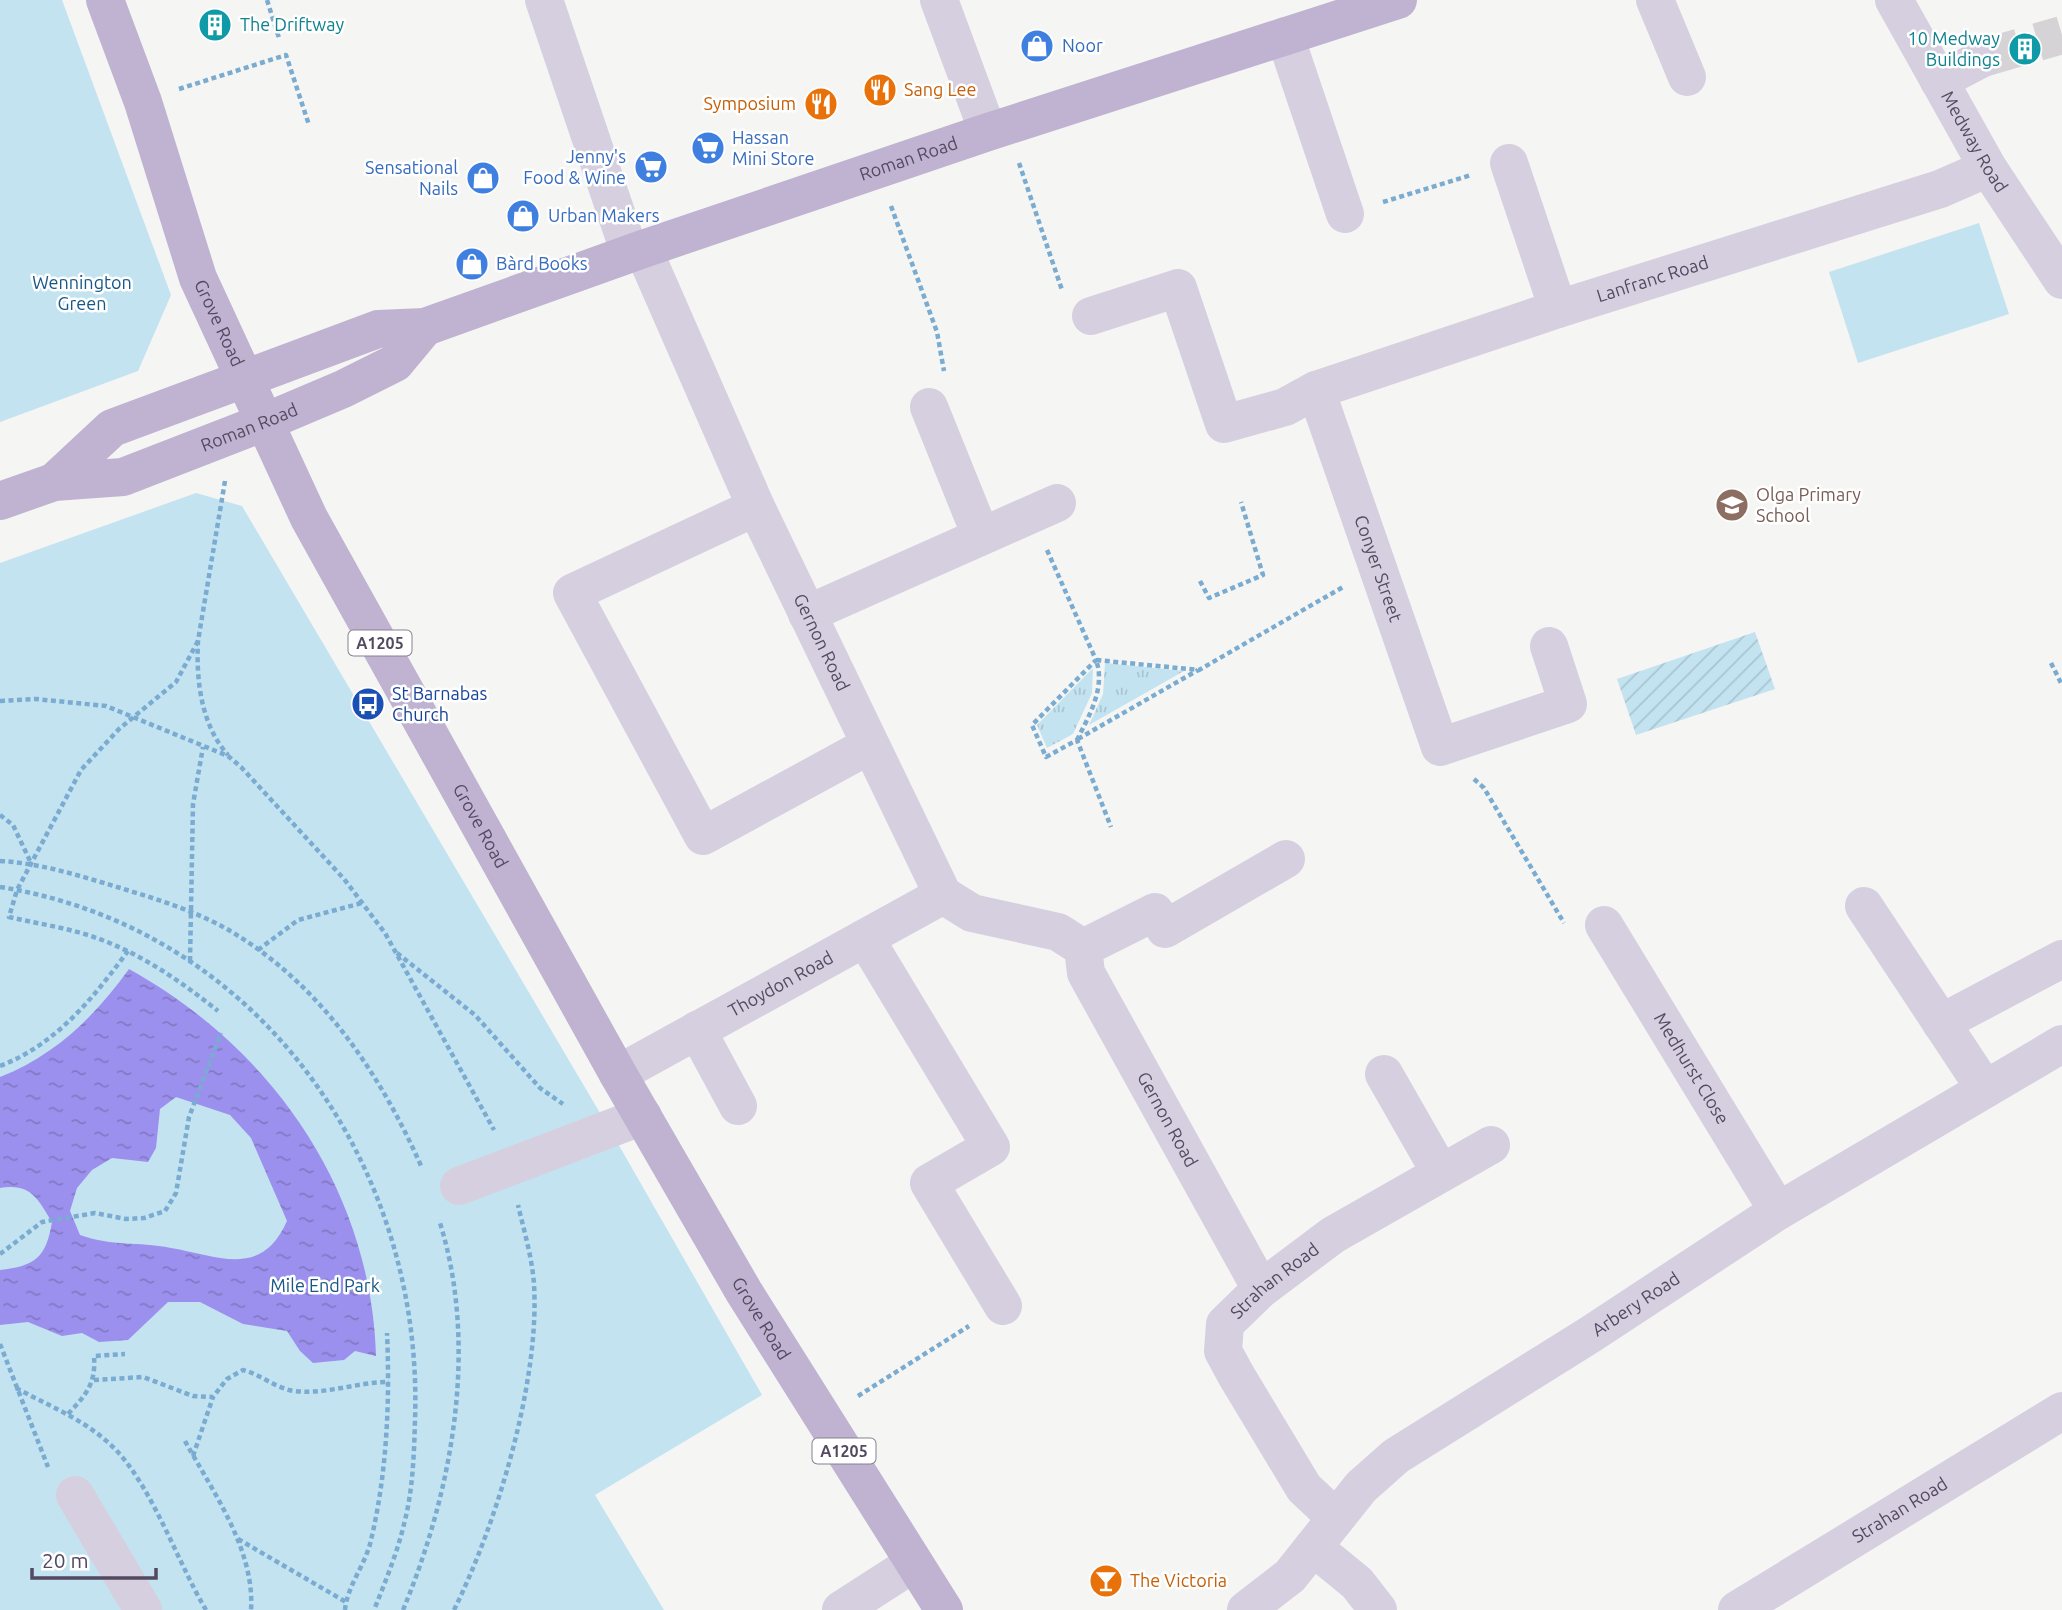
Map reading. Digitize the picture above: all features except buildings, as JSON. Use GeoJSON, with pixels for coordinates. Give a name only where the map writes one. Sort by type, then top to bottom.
{"type":"FeatureCollection","features":[{"type":"Feature","properties":{"kind":"main road","name":"Grove Road"},"geometry":{"type":"LineString","coordinates":[[105,0],[143,102],[198,278],[309,518],[618,1074],[744,1292],[944,1610]]}},
{"type":"Feature","properties":{"kind":"main road","name":"Roman Road"},"geometry":{"type":"LineString","coordinates":[[54,482],[112,428],[377,329],[425,327],[878,169],[1002,143],[1285,36],[1346,8],[1398,0]]}},
{"type":"Feature","properties":{"kind":"main road","name":"Roman Road"},"geometry":{"type":"LineString","coordinates":[[0,501],[54,482],[123,477],[264,422],[343,389],[395,363],[425,327]]}},
{"type":"Feature","properties":{"kind":"street","name":"Gernon Road"},"geometry":{"type":"LineString","coordinates":[[544,0],[637,251],[756,507],[943,895]]}},
{"type":"Feature","properties":{"kind":"street"},"geometry":{"type":"LineString","coordinates":[[939,0],[1002,143]]}},
{"type":"Feature","properties":{"kind":"street"},"geometry":{"type":"LineString","coordinates":[[1655,0],[1687,77]]}},
{"type":"Feature","properties":{"kind":"street","name":"Medway Road"},"geometry":{"type":"LineString","coordinates":[[1894,0],[1988,168],[2062,280]]}},
{"type":"Feature","properties":{"kind":"street"},"geometry":{"type":"LineString","coordinates":[[1285,36],[1345,214]]}},
{"type":"Feature","properties":{"kind":"street"},"geometry":{"type":"LineString","coordinates":[[1939,81],[1983,58]]}},
{"type":"Feature","properties":{"kind":"street"},"geometry":{"type":"LineString","coordinates":[[1509,163],[1558,309]]}},
{"type":"Feature","properties":{"kind":"street","name":"Lanfranc Road"},"geometry":{"type":"LineString","coordinates":[[1091,316],[1178,288],[1224,424],[1285,407],[1316,390],[1558,309],[1940,188],[1988,168]]}},
{"type":"Feature","properties":{"kind":"street","name":"Conyer Street"},"geometry":{"type":"LineString","coordinates":[[1316,390],[1440,747],[1568,704],[1549,646]]}},
{"type":"Feature","properties":{"kind":"street"},"geometry":{"type":"LineString","coordinates":[[929,407],[981,536]]}},
{"type":"Feature","properties":{"kind":"street"},"geometry":{"type":"LineString","coordinates":[[756,507],[572,593],[703,836],[870,745]]}},
{"type":"Feature","properties":{"kind":"street"},"geometry":{"type":"LineString","coordinates":[[807,614],[1044,509]]}},
{"type":"Feature","properties":{"kind":"street"},"geometry":{"type":"LineString","coordinates":[[943,895],[972,913],[1058,932],[1083,948],[1155,912],[1165,929],[1286,859]]}},
{"type":"Feature","properties":{"kind":"street","name":"Thoydon Road"},"geometry":{"type":"LineString","coordinates":[[618,1074],[943,895]]}},
{"type":"Feature","properties":{"kind":"street"},"geometry":{"type":"LineString","coordinates":[[1864,906],[1985,1089]]}},
{"type":"Feature","properties":{"kind":"street","name":"Medhurst Close"},"geometry":{"type":"LineString","coordinates":[[1604,925],[1778,1211]]}},
{"type":"Feature","properties":{"kind":"street"},"geometry":{"type":"LineString","coordinates":[[865,938],[991,1147],[929,1183],[1003,1306]]}},
{"type":"Feature","properties":{"kind":"street","name":"Gernon Road"},"geometry":{"type":"LineString","coordinates":[[1083,948],[1086,973],[1261,1289]]}},
{"type":"Feature","properties":{"kind":"street"},"geometry":{"type":"LineString","coordinates":[[1941,1023],[2062,959]]}},
{"type":"Feature","properties":{"kind":"street"},"geometry":{"type":"LineString","coordinates":[[697,1030],[738,1106]]}},
{"type":"Feature","properties":{"kind":"street","name":"Arbery Road"},"geometry":{"type":"LineString","coordinates":[[1246,1610],[1279,1586],[1377,1471],[1396,1456],[1591,1334],[1778,1211],[2062,1044]]}},
{"type":"Feature","properties":{"kind":"street"},"geometry":{"type":"LineString","coordinates":[[1384,1074],[1440,1172]]}},
{"type":"Feature","properties":{"kind":"street"},"geometry":{"type":"LineString","coordinates":[[441,1192],[643,1116]]}},
{"type":"Feature","properties":{"kind":"street","name":"Strahan Road"},"geometry":{"type":"LineString","coordinates":[[1378,1610],[1325,1533],[1304,1488],[1223,1352],[1225,1324],[1261,1289],[1333,1235],[1491,1144]]}},
{"type":"Feature","properties":{"kind":"street","name":"Strahan Road"},"geometry":{"type":"LineString","coordinates":[[1737,1610],[2062,1411]]}},
{"type":"Feature","properties":{"kind":"street"},"geometry":{"type":"LineString","coordinates":[[75,1495],[143,1610]]}},
{"type":"Feature","properties":{"kind":"street"},"geometry":{"type":"LineString","coordinates":[[841,1610],[914,1563]]}},
{"type":"Feature","properties":{"kind":"path"},"geometry":{"type":"LineString","coordinates":[[267,0],[279,38]]}},
{"type":"Feature","properties":{"kind":"path"},"geometry":{"type":"LineString","coordinates":[[175,91],[286,54],[309,125]]}},
{"type":"Feature","properties":{"kind":"path"},"geometry":{"type":"LineString","coordinates":[[1002,143],[1076,321],[1091,316]]}},
{"type":"Feature","properties":{"kind":"path"},"geometry":{"type":"LineString","coordinates":[[1345,214],[1509,163]]}},
{"type":"Feature","properties":{"kind":"path"},"geometry":{"type":"LineString","coordinates":[[878,169],[937,332],[945,377],[929,407]]}},
{"type":"Feature","properties":{"kind":"path"},"geometry":{"type":"LineString","coordinates":[[225,481],[198,641],[197,668],[212,734],[228,756],[259,783],[362,903],[394,950],[478,1097],[508,1165],[532,1263],[534,1307],[527,1381],[502,1481],[482,1546],[454,1610]]}},
{"type":"Feature","properties":{"kind":"path"},"geometry":{"type":"LineString","coordinates":[[1200,582],[1209,598],[1263,575],[1241,502]]}},
{"type":"Feature","properties":{"kind":"path"},"geometry":{"type":"LineString","coordinates":[[1044,509],[1096,660],[1100,679],[1097,694],[1077,740],[1111,827]]}},
{"type":"Feature","properties":{"kind":"path"},"geometry":{"type":"LineString","coordinates":[[1096,660],[1032,724],[1046,757],[1377,567]]}},
{"type":"Feature","properties":{"kind":"path"},"geometry":{"type":"LineString","coordinates":[[198,641],[176,682],[134,718],[81,770],[17,890],[9,917],[68,929],[128,951],[185,985],[218,1011]]}},
{"type":"Feature","properties":{"kind":"path"},"geometry":{"type":"LineString","coordinates":[[1096,660],[1199,670]]}},
{"type":"Feature","properties":{"kind":"path"},"geometry":{"type":"LineString","coordinates":[[2051,663],[2062,685]]}},
{"type":"Feature","properties":{"kind":"path"},"geometry":{"type":"LineString","coordinates":[[0,701],[72,701],[106,706],[228,756]]}},
{"type":"Feature","properties":{"kind":"path"},"geometry":{"type":"LineString","coordinates":[[190,961],[193,804],[204,747]]}},
{"type":"Feature","properties":{"kind":"path"},"geometry":{"type":"LineString","coordinates":[[0,815],[13,825],[32,864]]}},
{"type":"Feature","properties":{"kind":"path"},"geometry":{"type":"LineString","coordinates":[[0,861],[32,864],[121,888],[232,931],[258,950],[309,995],[350,1038],[377,1079],[441,1192],[453,1274],[458,1372],[448,1456],[439,1498],[403,1610]]}},
{"type":"Feature","properties":{"kind":"path"},"geometry":{"type":"LineString","coordinates":[[0,887],[98,911],[136,929],[190,961],[260,1020],[316,1083],[345,1130],[368,1175],[399,1258],[414,1344],[414,1448],[406,1519],[396,1554],[374,1610]]}},
{"type":"Feature","properties":{"kind":"path"},"geometry":{"type":"LineString","coordinates":[[258,950],[298,920],[362,903]]}},
{"type":"Feature","properties":{"kind":"path"},"geometry":{"type":"LineString","coordinates":[[394,950],[475,1015],[540,1088],[584,1122],[594,1134]]}},
{"type":"Feature","properties":{"kind":"path"},"geometry":{"type":"LineString","coordinates":[[0,1066],[30,1053],[54,1036],[74,1017],[128,951]]}},
{"type":"Feature","properties":{"kind":"path"},"geometry":{"type":"LineString","coordinates":[[0,1254],[28,1229],[42,1222],[84,1213],[126,1219],[144,1218],[165,1211],[176,1193],[189,1117],[221,1033]]}},
{"type":"Feature","properties":{"kind":"path"},"geometry":{"type":"LineString","coordinates":[[856,1397],[1003,1306]]}},
{"type":"Feature","properties":{"kind":"path"},"geometry":{"type":"LineString","coordinates":[[345,1610],[373,1532],[385,1450],[389,1382],[387,1333]]}},
{"type":"Feature","properties":{"kind":"path"},"geometry":{"type":"LineString","coordinates":[[0,1344],[49,1470],[75,1495]]}},
{"type":"Feature","properties":{"kind":"path"},"geometry":{"type":"LineString","coordinates":[[68,1414],[94,1380],[94,1356],[125,1353]]}},
{"type":"Feature","properties":{"kind":"path"},"geometry":{"type":"LineString","coordinates":[[193,1456],[213,1397],[227,1378],[243,1370],[255,1373],[272,1385],[294,1391],[321,1391],[389,1382]]}},
{"type":"Feature","properties":{"kind":"path"},"geometry":{"type":"LineString","coordinates":[[94,1380],[143,1377],[193,1396],[213,1397]]}},
{"type":"Feature","properties":{"kind":"path"},"geometry":{"type":"LineString","coordinates":[[16,1388],[68,1414],[117,1451],[144,1492],[206,1610]]}},
{"type":"Feature","properties":{"kind":"path"},"geometry":{"type":"LineString","coordinates":[[185,1441],[237,1539],[251,1591],[251,1610]]}},
{"type":"Feature","properties":{"kind":"path"},"geometry":{"type":"LineString","coordinates":[[237,1539],[346,1602]]}},
{"type":"Feature","properties":{"kind":"green space","name":"Wennington Green"},"geometry":{"type":"Polygon","coordinates":[[[0,0],[62,0],[171,295],[138,371],[0,422],[0,0]]]}},
{"type":"Feature","properties":{"kind":"green space"},"geometry":{"type":"Polygon","coordinates":[[[1979,223],[2009,314],[1858,363],[1829,272],[1979,223]]]}},
{"type":"Feature","properties":{"kind":"green space","name":"Mile End Park"},"geometry":{"type":"Polygon","coordinates":[[[196,493],[242,506],[613,1135],[762,1395],[595,1495],[664,1610],[0,1610],[0,563],[196,493]]]}},
{"type":"Feature","properties":{"kind":"green space"},"geometry":{"type":"Polygon","coordinates":[[[1755,632],[1775,689],[1636,735],[1617,679],[1755,632]]]}},
{"type":"Feature","properties":{"kind":"green space"},"geometry":{"type":"Polygon","coordinates":[[[1105,663],[1184,671],[1089,725],[1103,694],[1105,663]]]}},
{"type":"Feature","properties":{"kind":"green space"},"geometry":{"type":"Polygon","coordinates":[[[1093,668],[1092,693],[1073,734],[1047,748],[1037,725],[1093,668]]]}},
{"type":"Feature","properties":{"kind":"water"},"geometry":{"type":"Polygon","coordinates":[[[129,969],[180,1002],[227,1039],[269,1082],[304,1130],[333,1181],[355,1237],[370,1295],[376,1356],[355,1351],[344,1360],[313,1363],[300,1351],[287,1331],[243,1324],[200,1302],[168,1302],[128,1340],[99,1342],[82,1333],[62,1336],[28,1322],[0,1325],[0,1270],[22,1266],[37,1258],[46,1244],[52,1222],[37,1199],[26,1190],[0,1188],[0,1077],[39,1057],[73,1032],[102,1003],[129,969]],[[176,1097],[160,1109],[156,1148],[148,1162],[112,1158],[92,1170],[77,1188],[70,1211],[80,1235],[222,1258],[252,1257],[265,1251],[277,1239],[287,1221],[251,1138],[230,1115],[176,1097]]]}},
{"type":"Feature","properties":{"kind":"tunnel"},"geometry":{"type":"LineString","coordinates":[[1983,58],[2062,35]]}},
{"type":"Feature","properties":{"kind":"place","name":"The Driftway"},"geometry":{"type":"Point","coordinates":[215,25]}},
{"type":"Feature","properties":{"kind":"place","name":"Noor"},"geometry":{"type":"Point","coordinates":[1037,46]}},
{"type":"Feature","properties":{"kind":"place","name":"10 Medway Buildings"},"geometry":{"type":"Point","coordinates":[2025,49]}},
{"type":"Feature","properties":{"kind":"place","name":"Sang Lee"},"geometry":{"type":"Point","coordinates":[880,90]}},
{"type":"Feature","properties":{"kind":"place","name":"Symposium"},"geometry":{"type":"Point","coordinates":[821,104]}},
{"type":"Feature","properties":{"kind":"place","name":"Hassan Mini Store"},"geometry":{"type":"Point","coordinates":[708,148]}},
{"type":"Feature","properties":{"kind":"place","name":"Jenny's Food & Wine"},"geometry":{"type":"Point","coordinates":[651,167]}},
{"type":"Feature","properties":{"kind":"place","name":"Sensational Nails"},"geometry":{"type":"Point","coordinates":[483,178]}},
{"type":"Feature","properties":{"kind":"place","name":"Urban Makers"},"geometry":{"type":"Point","coordinates":[523,216]}},
{"type":"Feature","properties":{"kind":"place","name":"Bàrd Books"},"geometry":{"type":"Point","coordinates":[472,264]}},
{"type":"Feature","properties":{"kind":"place","name":"Olga Primary School"},"geometry":{"type":"Point","coordinates":[1732,505]}},
{"type":"Feature","properties":{"kind":"place","name":"St Barnabas Church"},"geometry":{"type":"Point","coordinates":[368,704]}},
{"type":"Feature","properties":{"kind":"place","name":"The Victoria"},"geometry":{"type":"Point","coordinates":[1106,1581]}}]}
